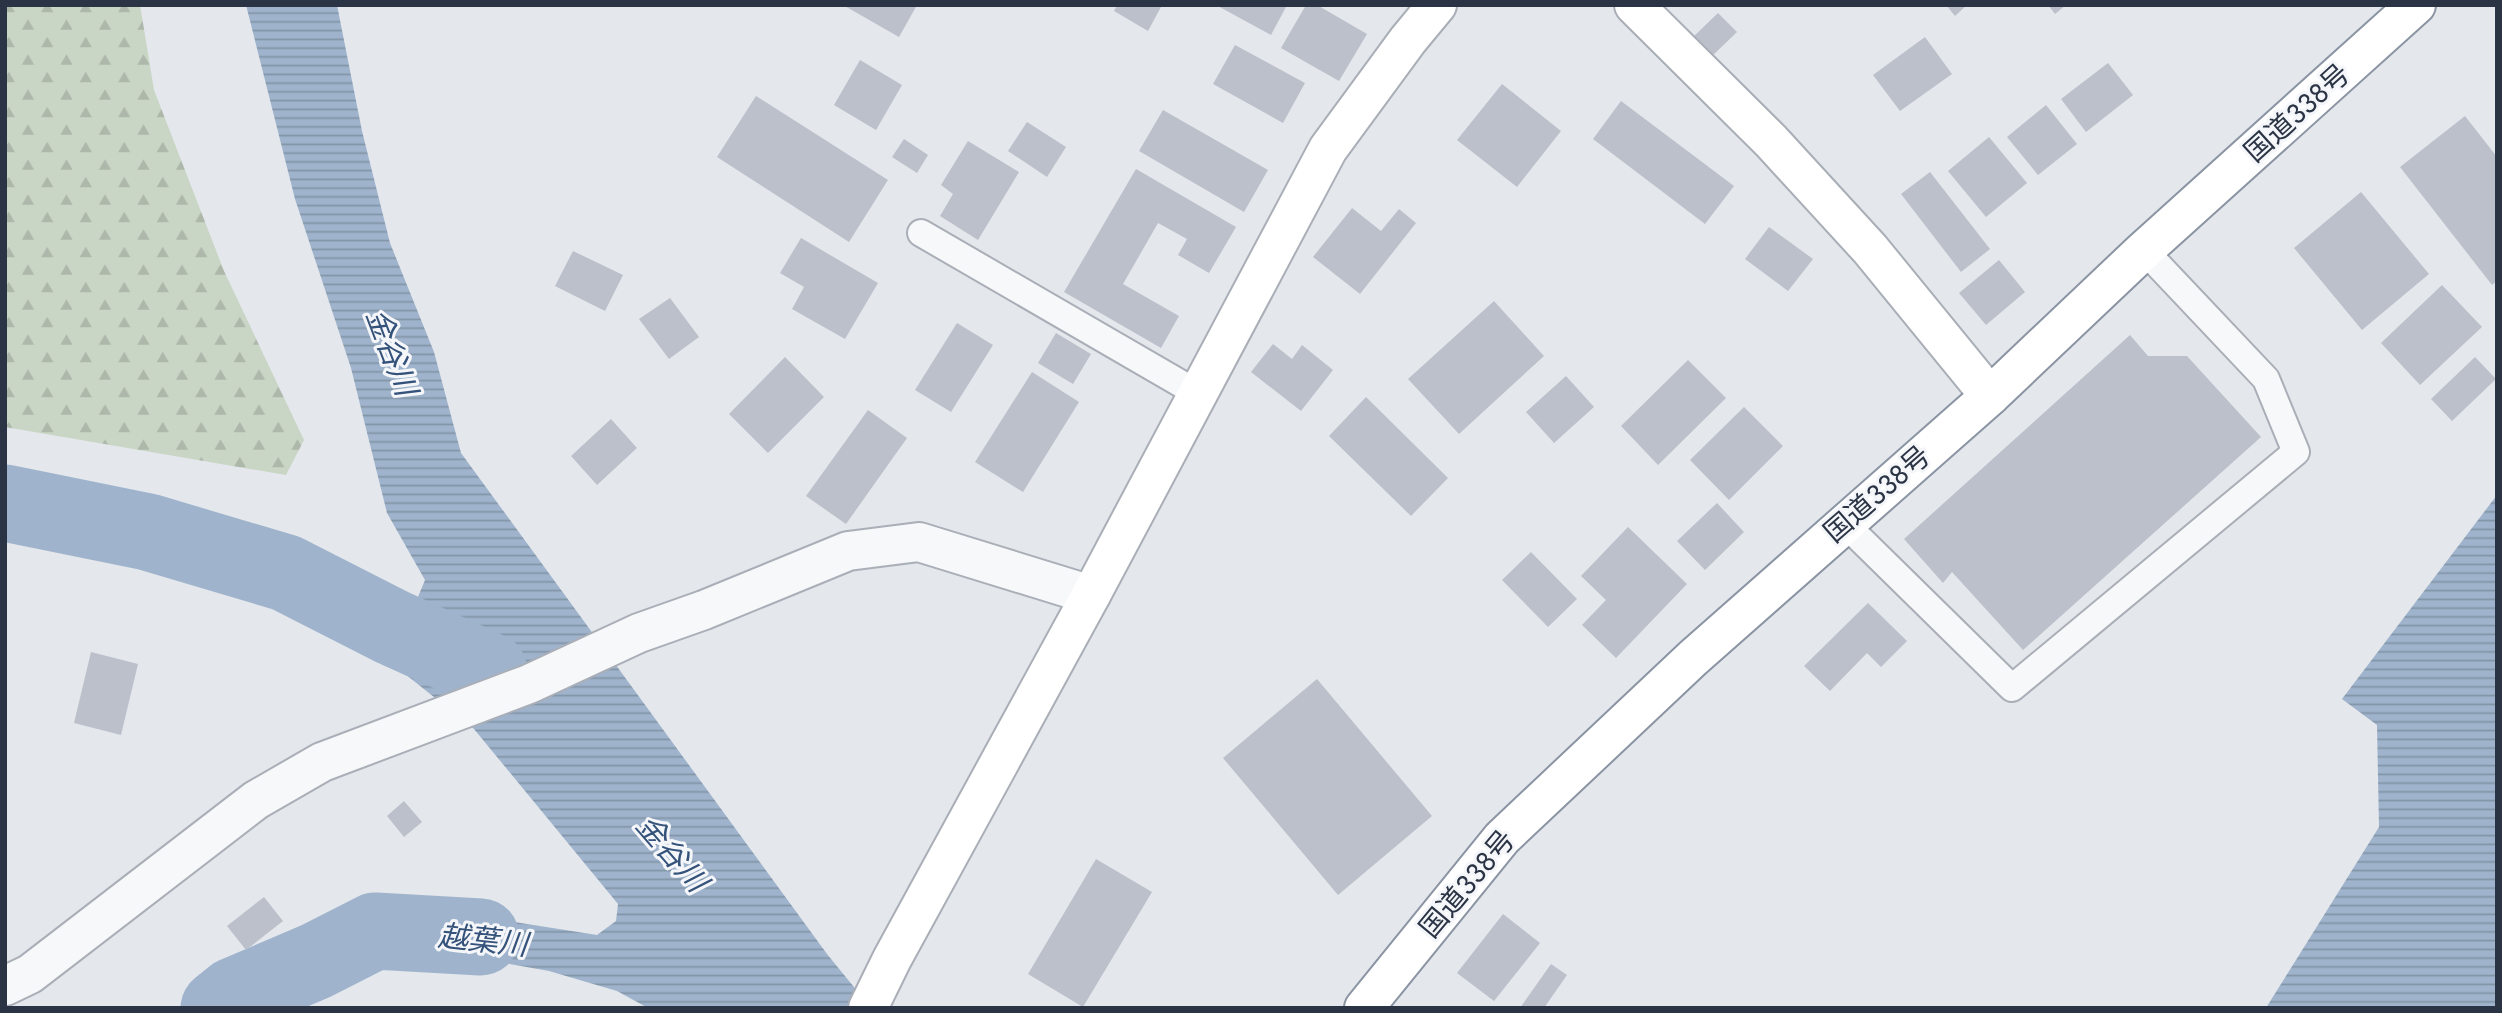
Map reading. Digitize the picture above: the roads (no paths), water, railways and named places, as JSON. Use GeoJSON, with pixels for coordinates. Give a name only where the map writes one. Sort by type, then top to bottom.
{"type":"FeatureCollection","features":[{"type":"Feature","properties":{"kind":"main road"},"geometry":{"type":"LineString","coordinates":[[868,1008],[1328,149],[1437,5]]}},
{"type":"Feature","properties":{"kind":"main road"},"geometry":{"type":"LineString","coordinates":[[1634,5],[1771,141],[1870,249],[1990,396]]}},
{"type":"Feature","properties":{"kind":"main road","name":"国道338号"},"geometry":{"type":"LineString","coordinates":[[1364,1008],[1502,838],[1693,657],[1990,396],[2144,250],[2416,5]]}},
{"type":"Feature","properties":{"kind":"street"},"geometry":{"type":"LineString","coordinates":[[5,986],[30,974],[256,800],[322,762],[529,684],[639,633],[704,610],[848,551],[919,542],[1091,595]]}},
{"type":"Feature","properties":{"kind":"lane"},"geometry":{"type":"LineString","coordinates":[[922,233],[1197,393]]}},
{"type":"Feature","properties":{"kind":"lane"},"geometry":{"type":"LineString","coordinates":[[1844,523],[2012,688],[2296,452],[2266,379],[2144,250]]}},
{"type":"Feature","properties":{"kind":"water"},"geometry":{"type":"Polygon","coordinates":[[[246,5],[337,5],[362,131],[390,243],[434,352],[461,453],[827,954],[871,1008],[648,1008],[617,991],[549,971],[397,948],[375,931],[423,912],[482,917],[597,935],[616,921],[618,904],[474,729],[375,650],[392,627],[413,609],[425,580],[387,513],[351,368],[295,199],[246,5]]]}},
{"type":"Feature","properties":{"kind":"water"},"geometry":{"type":"Polygon","coordinates":[[[2497,495],[2497,1008],[2266,1008],[2379,827],[2377,725],[2342,699],[2497,495]]]}},
{"type":"Feature","properties":{"kind":"waterway","name":"金谷川"},"geometry":{"type":"LineString","coordinates":[[5,503],[148,532],[286,573],[392,627],[489,671]]}},
{"type":"Feature","properties":{"kind":"waterway","name":"越葉川"},"geometry":{"type":"LineString","coordinates":[[219,1008],[234,996],[316,961],[375,931],[481,937]]}}]}
